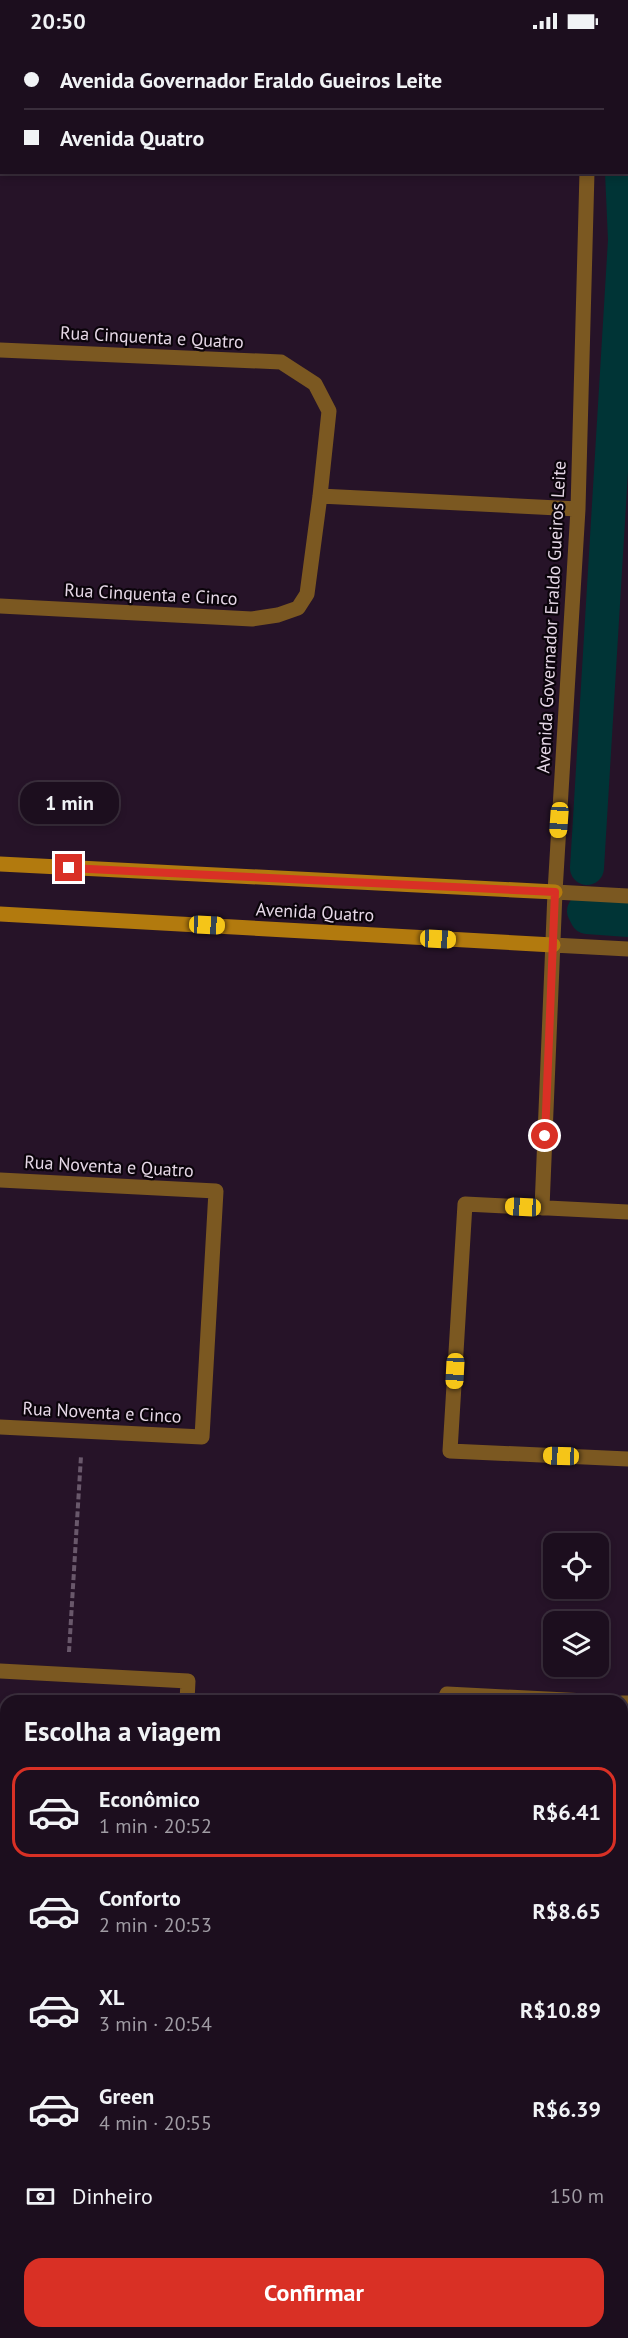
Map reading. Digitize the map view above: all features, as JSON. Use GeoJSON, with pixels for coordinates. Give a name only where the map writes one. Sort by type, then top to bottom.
{"type":"FeatureCollection","features":[{"type":"Feature","properties":{"kind":"street","name":"Avenida Governador Eraldo Gueiros Leite"},"geometry":{"type":"LineString","coordinates":[[542,1208],[555,892],[578,509],[587,174]]}},
{"type":"Feature","properties":{"kind":"street","name":"Rua Cinquenta e Quatro"},"geometry":{"type":"LineString","coordinates":[[0,350],[281,362],[315,384],[329,411],[320,496]]}},
{"type":"Feature","properties":{"kind":"street"},"geometry":{"type":"LineString","coordinates":[[320,496],[578,509]]}},
{"type":"Feature","properties":{"kind":"street","name":"Rua Cinquenta e Cinco"},"geometry":{"type":"LineString","coordinates":[[0,606],[252,619],[278,615],[298,608],[307,594],[320,496]]}},
{"type":"Feature","properties":{"kind":"street","name":"Avenida Quatro"},"geometry":{"type":"LineString","coordinates":[[0,864],[628,896]]}},
{"type":"Feature","properties":{"kind":"street","name":"Avenida Quatro"},"geometry":{"type":"LineString","coordinates":[[0,914],[628,950]]}},
{"type":"Feature","properties":{"kind":"street","name":"Rua Noventa e Quatro"},"geometry":{"type":"LineString","coordinates":[[0,1180],[216,1191],[202,1437]]}},
{"type":"Feature","properties":{"kind":"street"},"geometry":{"type":"LineString","coordinates":[[628,1212],[465,1204],[450,1451],[628,1459]]}},
{"type":"Feature","properties":{"kind":"street","name":"Rua Noventa e Cinco"},"geometry":{"type":"LineString","coordinates":[[0,1426],[202,1437]]}},
{"type":"Feature","properties":{"kind":"street"},"geometry":{"type":"LineString","coordinates":[[0,1671],[188,1681],[187,1695]]}},
{"type":"Feature","properties":{"kind":"path"},"geometry":{"type":"LineString","coordinates":[[68,1675],[82,1431]]}},
{"type":"Feature","properties":{"kind":"waterway"},"geometry":{"type":"LineString","coordinates":[[587,868],[625,240],[622,174]]}},
{"type":"Feature","properties":{"kind":"waterway"},"geometry":{"type":"LineString","coordinates":[[584,911],[587,917],[628,920]]}},
{"type":"Feature","properties":{"kind":"route"},"geometry":{"type":"LineString","coordinates":[[69,868],[555,892],[545,1136]]}}]}
